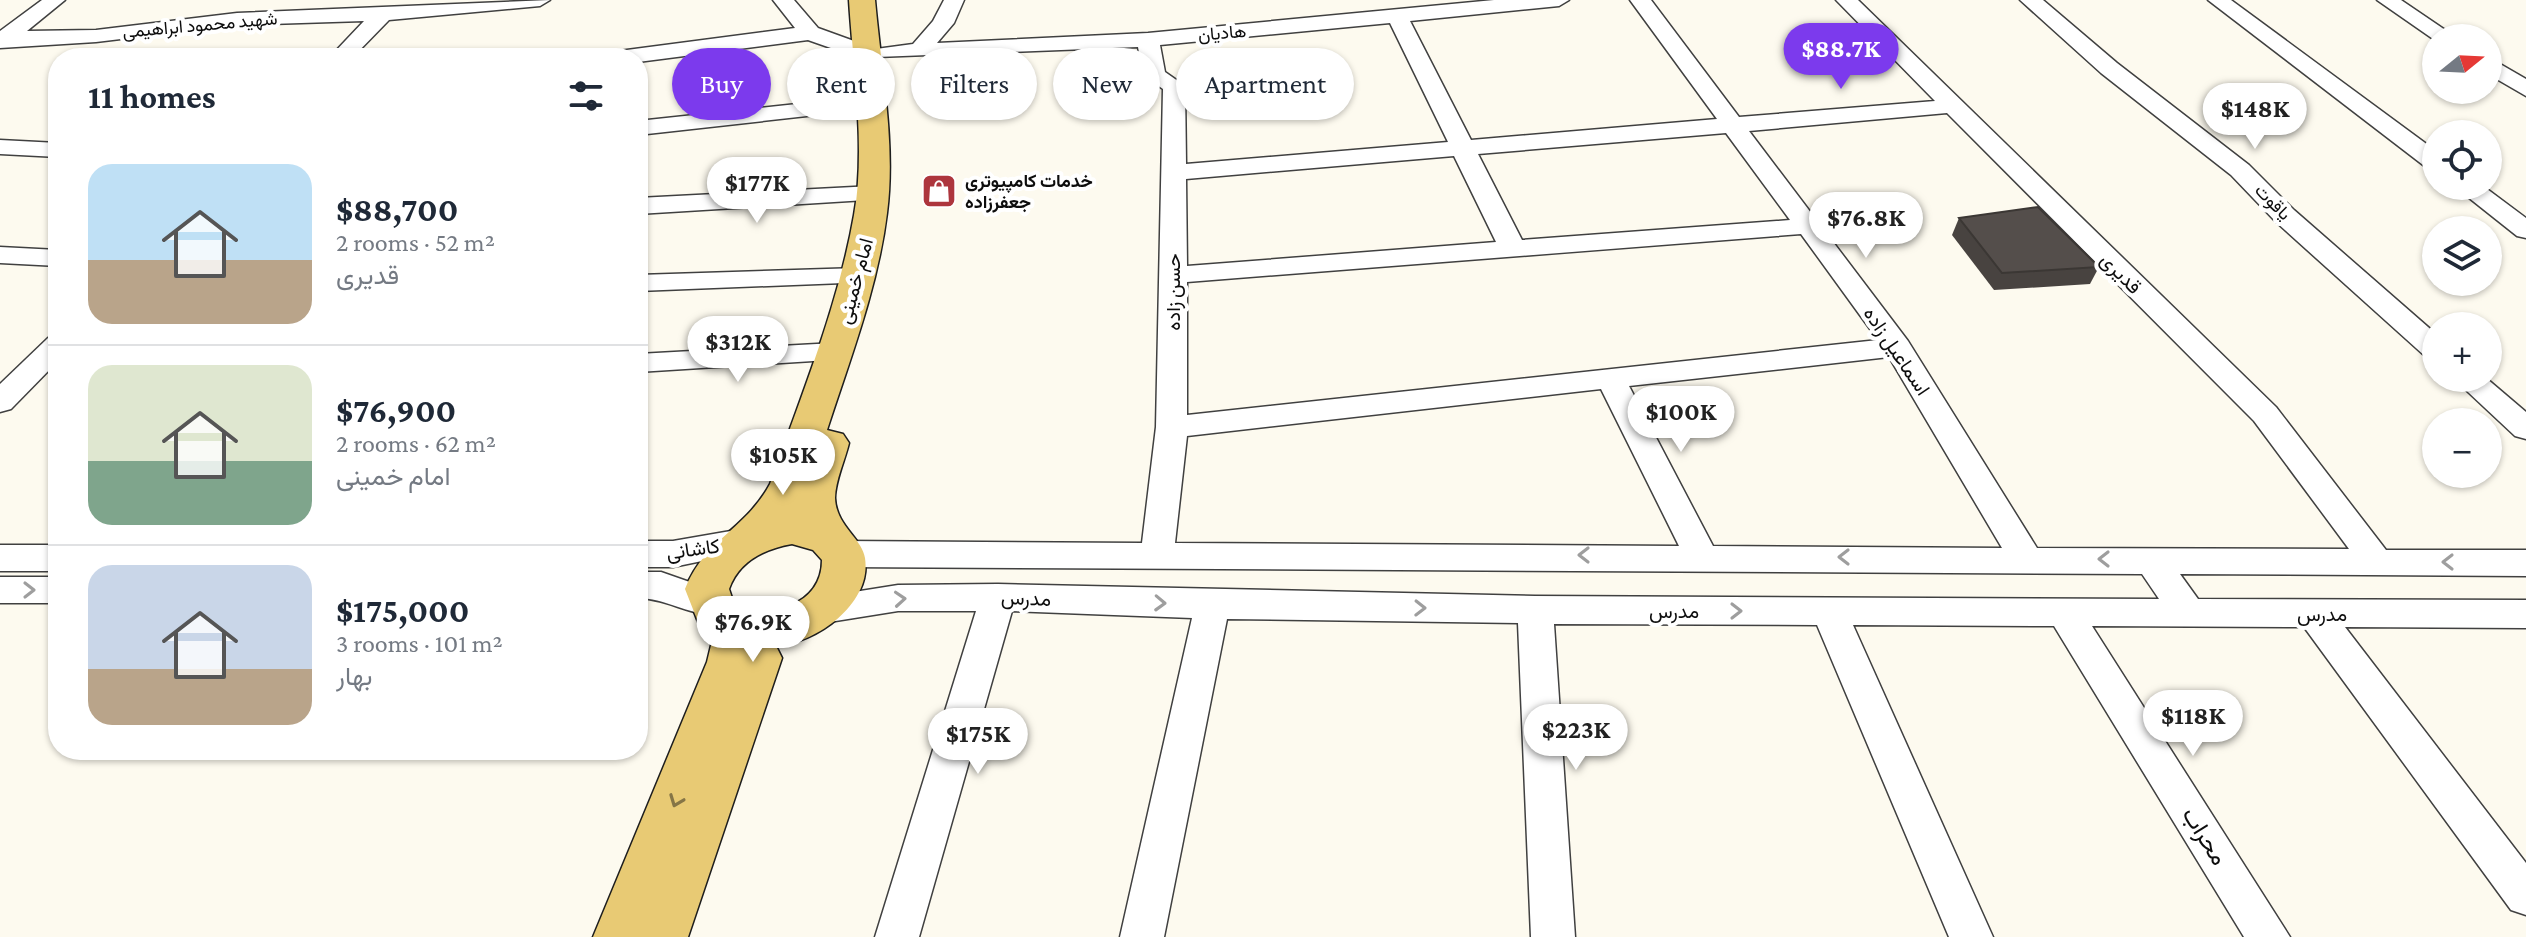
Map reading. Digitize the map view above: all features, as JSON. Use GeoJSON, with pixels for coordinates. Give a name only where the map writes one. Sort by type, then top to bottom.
{"type":"FeatureCollection","features":[{"type":"Feature","properties":{"kind":"main road","name":"امام خمینی"},"geometry":{"type":"LineString","coordinates":[[862,0],[875,48]]}},
{"type":"Feature","properties":{"kind":"main road","name":"امام خمینی"},"geometry":{"type":"LineString","coordinates":[[877,48],[883,0]]}},
{"type":"Feature","properties":{"kind":"main road","name":"امام خمینی"},"geometry":{"type":"LineString","coordinates":[[748,540],[778,507],[790,484],[859,276],[873,194],[871,120]]}},
{"type":"Feature","properties":{"kind":"main road","name":"امام خمینی"},"geometry":{"type":"LineString","coordinates":[[834,545],[815,498],[817,480],[876,296],[891,201],[893,138],[889,120]]}},
{"type":"Feature","properties":{"kind":"main road"},"geometry":{"type":"LineString","coordinates":[[620,937],[730,662],[736,637],[707,589],[711,575],[721,560],[748,540],[792,529],[834,545],[847,572],[839,590],[760,655],[661,937]]}},
{"type":"Feature","properties":{"kind":"main road"},"geometry":{"type":"LineString","coordinates":[[719,613],[745,630],[803,618]]}},
{"type":"Feature","properties":{"kind":"street"},"geometry":{"type":"LineString","coordinates":[[2,39],[55,0]]}},
{"type":"Feature","properties":{"kind":"street"},"geometry":{"type":"LineString","coordinates":[[207,22],[227,0]]}},
{"type":"Feature","properties":{"kind":"street","name":"شهید محمود ابراهیمی"},"geometry":{"type":"LineString","coordinates":[[2,39],[96,36],[207,22],[383,14],[540,0]]}},
{"type":"Feature","properties":{"kind":"street"},"geometry":{"type":"LineString","coordinates":[[783,0],[810,33]]}},
{"type":"Feature","properties":{"kind":"street"},"geometry":{"type":"LineString","coordinates":[[922,48],[943,23],[954,0]]}},
{"type":"Feature","properties":{"kind":"street","name":"هادیان"},"geometry":{"type":"LineString","coordinates":[[981,48],[1148,40],[1397,16],[1488,3],[1559,0]]}},
{"type":"Feature","properties":{"kind":"street","name":"اسماعیل زاده"},"geometry":{"type":"LineString","coordinates":[[1640,0],[1898,347],[2026,559]]}},
{"type":"Feature","properties":{"kind":"street","name":"قدیری"},"geometry":{"type":"LineString","coordinates":[[1846,0],[2265,414],[2377,562]]}},
{"type":"Feature","properties":{"kind":"street","name":"یاقوت"},"geometry":{"type":"LineString","coordinates":[[2030,0],[2109,68],[2240,170],[2285,216],[2422,338]]}},
{"type":"Feature","properties":{"kind":"street"},"geometry":{"type":"LineString","coordinates":[[2218,0],[2422,153]]}},
{"type":"Feature","properties":{"kind":"street"},"geometry":{"type":"LineString","coordinates":[[2387,0],[2424,24]]}},
{"type":"Feature","properties":{"kind":"street"},"geometry":{"type":"LineString","coordinates":[[350,48],[383,14]]}},
{"type":"Feature","properties":{"kind":"street"},"geometry":{"type":"LineString","coordinates":[[1397,16],[1513,249]]}},
{"type":"Feature","properties":{"kind":"street"},"geometry":{"type":"LineString","coordinates":[[648,54],[810,33],[860,48]]}},
{"type":"Feature","properties":{"kind":"street","name":"حسن زاده"},"geometry":{"type":"LineString","coordinates":[[1148,40],[1154,75],[1174,86],[1172,427],[1157,556]]}},
{"type":"Feature","properties":{"kind":"street"},"geometry":{"type":"LineString","coordinates":[[2502,73],[2526,89]]}},
{"type":"Feature","properties":{"kind":"street"},"geometry":{"type":"LineString","coordinates":[[1173,173],[1953,106]]}},
{"type":"Feature","properties":{"kind":"street"},"geometry":{"type":"LineString","coordinates":[[648,127],[787,112]]}},
{"type":"Feature","properties":{"kind":"street"},"geometry":{"type":"LineString","coordinates":[[0,147],[48,149]]}},
{"type":"Feature","properties":{"kind":"street"},"geometry":{"type":"LineString","coordinates":[[648,205],[873,194]]}},
{"type":"Feature","properties":{"kind":"street"},"geometry":{"type":"LineString","coordinates":[[2486,200],[2526,230]]}},
{"type":"Feature","properties":{"kind":"street"},"geometry":{"type":"LineString","coordinates":[[1173,275],[1808,226]]}},
{"type":"Feature","properties":{"kind":"street"},"geometry":{"type":"LineString","coordinates":[[0,255],[48,257]]}},
{"type":"Feature","properties":{"kind":"street"},"geometry":{"type":"LineString","coordinates":[[648,283],[859,276]]}},
{"type":"Feature","properties":{"kind":"street"},"geometry":{"type":"LineString","coordinates":[[1172,427],[1898,347]]}},
{"type":"Feature","properties":{"kind":"street"},"geometry":{"type":"LineString","coordinates":[[648,362],[835,352]]}},
{"type":"Feature","properties":{"kind":"street"},"geometry":{"type":"LineString","coordinates":[[0,402],[48,354]]}},
{"type":"Feature","properties":{"kind":"street"},"geometry":{"type":"LineString","coordinates":[[1610,378],[1701,556]]}},
{"type":"Feature","properties":{"kind":"street"},"geometry":{"type":"LineString","coordinates":[[2484,392],[2526,429]]}},
{"type":"Feature","properties":{"kind":"street","name":"کاشانی"},"geometry":{"type":"LineString","coordinates":[[648,554],[673,554],[748,540]]}},
{"type":"Feature","properties":{"kind":"street","name":"مدرس"},"geometry":{"type":"LineString","coordinates":[[834,545],[1157,556],[1701,556],[2526,563]]}},
{"type":"Feature","properties":{"kind":"street"},"geometry":{"type":"LineString","coordinates":[[0,558],[48,558]]}},
{"type":"Feature","properties":{"kind":"street"},"geometry":{"type":"LineString","coordinates":[[2151,560],[2189,614]]}},
{"type":"Feature","properties":{"kind":"street","name":"کاشانی"},"geometry":{"type":"LineString","coordinates":[[648,585],[661,585],[719,613]]}},
{"type":"Feature","properties":{"kind":"street"},"geometry":{"type":"LineString","coordinates":[[0,590],[48,590]]}},
{"type":"Feature","properties":{"kind":"street"},"geometry":{"type":"LineString","coordinates":[[897,937],[998,597]]}},
{"type":"Feature","properties":{"kind":"street","name":"مدرس"},"geometry":{"type":"LineString","coordinates":[[803,618],[898,598],[998,597],[1212,605],[1535,610],[2314,613],[2519,622]]}},
{"type":"Feature","properties":{"kind":"street"},"geometry":{"type":"LineString","coordinates":[[1142,937],[1212,605]]}},
{"type":"Feature","properties":{"kind":"street"},"geometry":{"type":"LineString","coordinates":[[1535,610],[1553,937]]}},
{"type":"Feature","properties":{"kind":"street"},"geometry":{"type":"LineString","coordinates":[[1829,611],[1971,937]]}},
{"type":"Feature","properties":{"kind":"street","name":"محراب"},"geometry":{"type":"LineString","coordinates":[[2064,612],[2268,937]]}},
{"type":"Feature","properties":{"kind":"street"},"geometry":{"type":"LineString","coordinates":[[2314,613],[2526,896]]}},
{"type":"Feature","properties":{"kind":"building"},"geometry":{"type":"Polygon","coordinates":[[[2038,207],[2099,267],[2002,273],[1959,218],[2038,207]]]}},
{"type":"Feature","properties":{"kind":"place","name":"خدمات کامپیوتری جعفرزاده"},"geometry":{"type":"Point","coordinates":[939,191]}}]}
